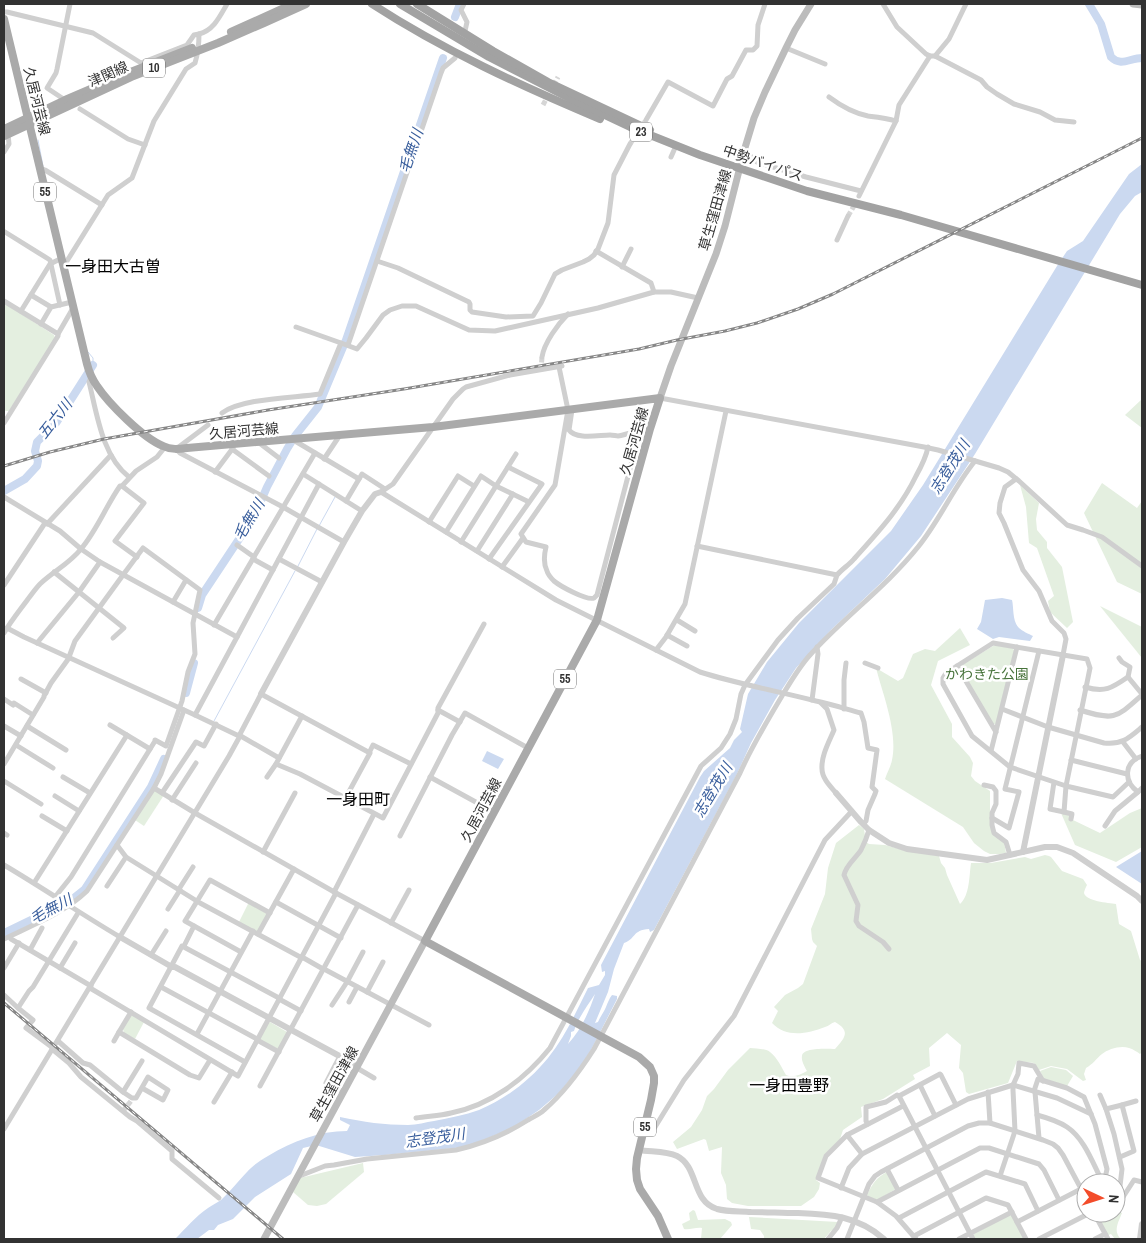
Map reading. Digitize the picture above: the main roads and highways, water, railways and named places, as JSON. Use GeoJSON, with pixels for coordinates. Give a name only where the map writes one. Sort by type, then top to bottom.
{"type":"FeatureCollection","features":[{"type":"Feature","properties":{"kind":"highway"},"geometry":{"type":"LineString","coordinates":[[372,4],[423,34],[514,81],[646,138],[700,156]]}},
{"type":"Feature","properties":{"kind":"highway","name":"中勢バイパス"},"geometry":{"type":"LineString","coordinates":[[400,4],[489,57],[577,102],[630,127],[700,156],[807,191],[900,215],[1142,285]]}},
{"type":"Feature","properties":{"kind":"highway"},"geometry":{"type":"LineString","coordinates":[[417,4],[493,51],[548,82],[700,156]]}},
{"type":"Feature","properties":{"kind":"main road","name":"津関線"},"geometry":{"type":"LineString","coordinates":[[5,133],[65,100],[128,72],[198,49],[293,4]]}},
{"type":"Feature","properties":{"kind":"main road","name":"津関線"},"geometry":{"type":"LineString","coordinates":[[28,121],[306,4]]}},
{"type":"Feature","properties":{"kind":"main road","name":"草生窪田津線"},"geometry":{"type":"LineString","coordinates":[[660,398],[716,254],[744,151],[758,110],[795,30],[811,4]]}},
{"type":"Feature","properties":{"kind":"main road"},"geometry":{"type":"LineString","coordinates":[[1133,4],[1142,5]]}},
{"type":"Feature","properties":{"kind":"main road","name":"久居河芸線"},"geometry":{"type":"LineString","coordinates":[[4,19],[28,121],[43,169],[73,305],[96,393],[106,398],[147,437],[165,447],[176,449],[234,447],[258,442],[432,427],[660,398],[597,620],[425,941]]}},
{"type":"Feature","properties":{"kind":"main road","name":"草生窪田津線"},"geometry":{"type":"LineString","coordinates":[[264,1239],[425,941]]}},
{"type":"Feature","properties":{"kind":"main road","name":"55"},"geometry":{"type":"LineString","coordinates":[[425,941],[646,1062],[654,1076],[653,1090],[636,1169],[638,1185],[658,1216],[668,1239]]}},
{"type":"Feature","properties":{"kind":"water"},"geometry":{"type":"Polygon","coordinates":[[[1142,164],[1142,192],[1135,196],[1120,214],[975,454],[921,536],[885,579],[832,629],[796,668],[775,700],[751,743],[737,774],[654,930],[650,932],[649,929],[640,931],[624,943],[608,992],[595,1023],[598,1022],[612,995],[617,996],[617,999],[591,1050],[578,1070],[559,1093],[539,1110],[514,1127],[474,1144],[455,1148],[355,1157],[316,1145],[303,1148],[291,1174],[255,1197],[233,1219],[218,1225],[214,1230],[209,1230],[197,1239],[175,1239],[199,1215],[221,1200],[249,1169],[263,1159],[306,1138],[337,1131],[347,1131],[350,1125],[340,1120],[340,1117],[374,1123],[408,1125],[463,1115],[489,1106],[499,1100],[517,1088],[541,1066],[565,1033],[588,988],[599,985],[605,975],[605,971],[602,972],[601,965],[700,777],[704,771],[730,748],[734,740],[742,732],[740,729],[748,694],[767,662],[799,623],[891,531],[923,485],[1067,251],[1083,241],[1129,174],[1142,164]],[[595,994],[574,1031],[571,1032],[568,1044],[581,1027],[595,994]]]}},
{"type":"Feature","properties":{"kind":"water"},"geometry":{"type":"Polygon","coordinates":[[[1002,598],[1012,600],[1015,622],[1020,629],[1033,636],[1030,641],[999,637],[993,639],[977,629],[981,622],[985,600],[1002,598]]]}},
{"type":"Feature","properties":{"kind":"water"},"geometry":{"type":"Polygon","coordinates":[[[487,751],[504,759],[498,769],[482,761],[487,751]]]}},
{"type":"Feature","properties":{"kind":"water"},"geometry":{"type":"Polygon","coordinates":[[[1142,851],[1142,884],[1116,867],[1142,851]]]}},
{"type":"Feature","properties":{"kind":"waterway","name":"毛無川"},"geometry":{"type":"LineString","coordinates":[[455,17],[460,4]]}},
{"type":"Feature","properties":{"kind":"waterway","name":"志登茂川"},"geometry":{"type":"LineString","coordinates":[[1089,4],[1101,24],[1111,57],[1122,62],[1142,58]]}},
{"type":"Feature","properties":{"kind":"waterway","name":"毛無川"},"geometry":{"type":"LineString","coordinates":[[198,608],[202,595],[255,515],[287,449],[318,407],[346,340],[443,58]]}},
{"type":"Feature","properties":{"kind":"waterway"},"geometry":{"type":"LineString","coordinates":[[38,140],[43,166]]}},
{"type":"Feature","properties":{"kind":"waterway"},"geometry":{"type":"LineString","coordinates":[[88,352],[93,358],[93,365]]}},
{"type":"Feature","properties":{"kind":"waterway","name":"五六川"},"geometry":{"type":"LineString","coordinates":[[4,491],[25,479],[37,466],[38,461],[35,451],[37,442],[56,423],[93,365]]}},
{"type":"Feature","properties":{"kind":"waterway"},"geometry":{"type":"LineString","coordinates":[[319,526],[335,497]]}},
{"type":"Feature","properties":{"kind":"waterway"},"geometry":{"type":"LineString","coordinates":[[297,568],[317,529]]}},
{"type":"Feature","properties":{"kind":"waterway"},"geometry":{"type":"LineString","coordinates":[[214,721],[295,571]]}},
{"type":"Feature","properties":{"kind":"waterway","name":"毛無川"},"geometry":{"type":"LineString","coordinates":[[186,693],[194,663]]}},
{"type":"Feature","properties":{"kind":"waterway","name":"毛無川"},"geometry":{"type":"LineString","coordinates":[[4,933],[70,901],[85,889],[151,787],[164,759]]}},
{"type":"Feature","properties":{"kind":"tunnel"},"geometry":{"type":"LineString","coordinates":[[543,105],[558,77]]}},
{"type":"Feature","properties":{"kind":"tunnel"},"geometry":{"type":"LineString","coordinates":[[630,144],[646,120]]}},
{"type":"Feature","properties":{"kind":"tunnel"},"geometry":{"type":"LineString","coordinates":[[848,216],[857,201]]}},
{"type":"Feature","properties":{"kind":"tunnel"},"geometry":{"type":"LineString","coordinates":[[541,370],[542,357]]}},
{"type":"Feature","properties":{"kind":"tunnel"},"geometry":{"type":"LineString","coordinates":[[123,1111],[131,1101]]}},
{"type":"Feature","properties":{"kind":"railway"},"geometry":{"type":"LineString","coordinates":[[4,466],[50,452],[104,439],[639,349],[757,323],[798,309],[833,294],[1142,138]]}},
{"type":"Feature","properties":{"kind":"railway"},"geometry":{"type":"LineString","coordinates":[[4,1003],[283,1239]]}},
{"type":"Feature","properties":{"kind":"district","name":"一身田大古曽"},"geometry":{"type":"Point","coordinates":[113,266]}},
{"type":"Feature","properties":{"kind":"district","name":"一身田町"},"geometry":{"type":"Point","coordinates":[358,799]}},
{"type":"Feature","properties":{"kind":"district","name":"一身田豊野"},"geometry":{"type":"Point","coordinates":[789,1085]}},
{"type":"Feature","properties":{"kind":"park label","name":"かわきた公園"},"geometry":{"type":"Point","coordinates":[987,674]}}]}
